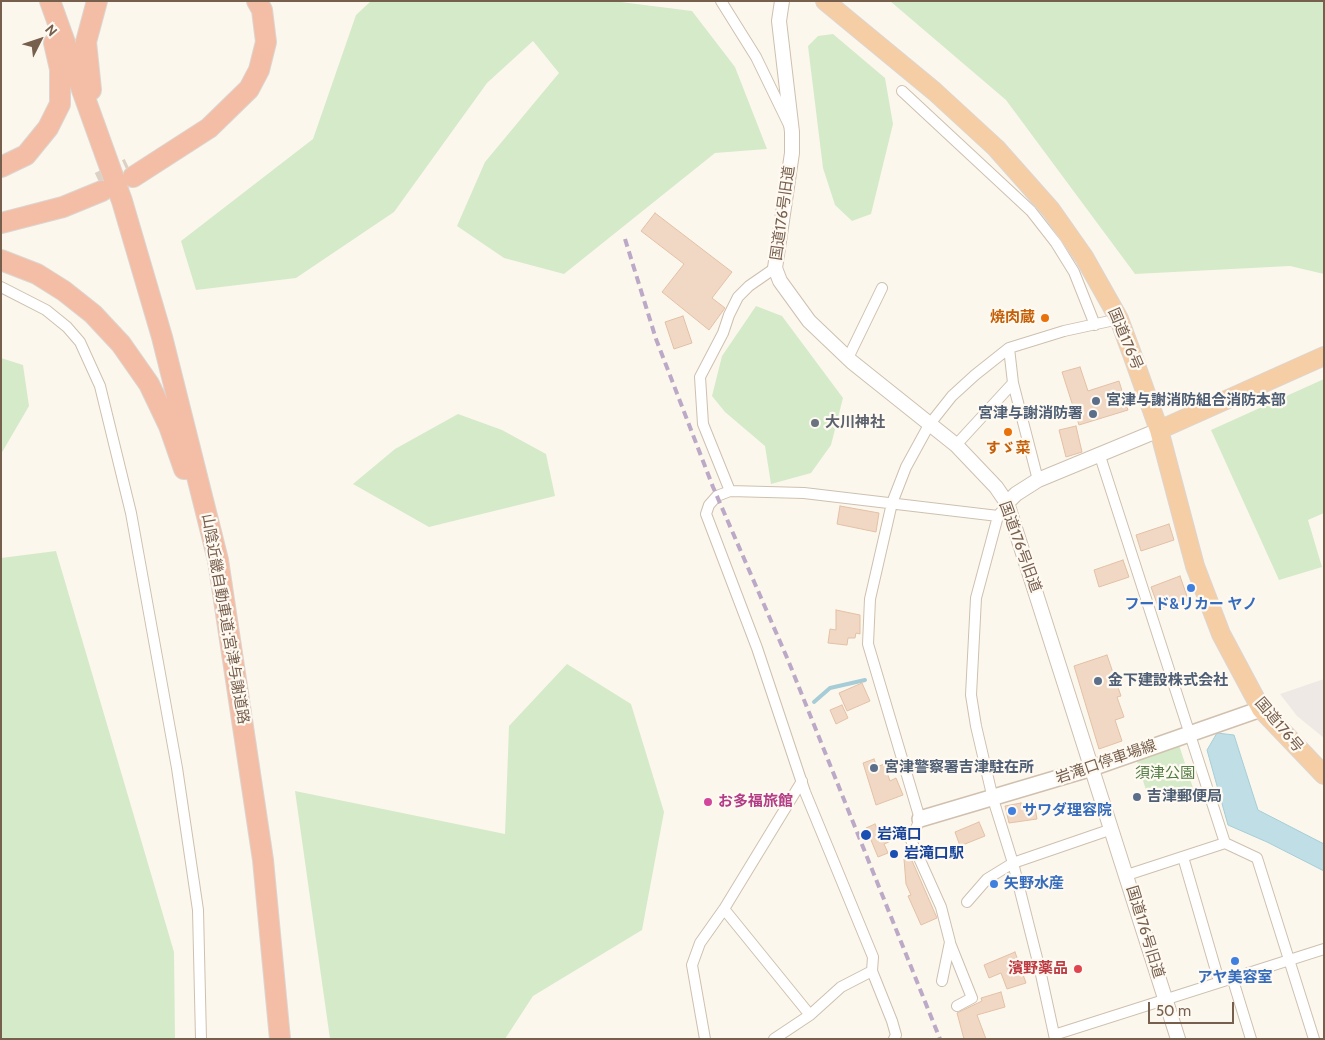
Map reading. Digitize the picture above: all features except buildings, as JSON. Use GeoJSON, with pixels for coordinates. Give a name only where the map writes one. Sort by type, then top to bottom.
{"type":"FeatureCollection","features":[{"type":"Feature","properties":{"kind":"highway"},"geometry":{"type":"LineString","coordinates":[[1,167],[26,156],[48,128],[60,104],[60,69],[45,1]]}},
{"type":"Feature","properties":{"kind":"highway"},"geometry":{"type":"LineString","coordinates":[[50,1],[100,140]]}},
{"type":"Feature","properties":{"kind":"highway"},"geometry":{"type":"LineString","coordinates":[[97,1],[86,42],[89,80],[100,140]]}},
{"type":"Feature","properties":{"kind":"highway"},"geometry":{"type":"LineString","coordinates":[[1,212],[115,180],[203,120],[227,98],[245,75],[253,47],[253,18],[245,1]]}},
{"type":"Feature","properties":{"kind":"highway"},"geometry":{"type":"LineString","coordinates":[[1,223],[63,207],[209,128],[249,89],[259,70],[266,42],[262,10],[257,1]]}},
{"type":"Feature","properties":{"kind":"highway","name":"国道176号"},"geometry":{"type":"LineString","coordinates":[[824,1],[934,91],[996,148],[1051,224],[1084,258],[1120,320],[1159,430],[1195,566],[1221,634],[1261,709],[1324,775]]}},
{"type":"Feature","properties":{"kind":"highway","name":"山陰近畿自動車道;宮津与謝道路"},"geometry":{"type":"LineString","coordinates":[[100,140],[115,180],[162,337],[198,473],[218,560],[241,701],[263,860],[280,1039]]}},
{"type":"Feature","properties":{"kind":"highway"},"geometry":{"type":"LineString","coordinates":[[1,260],[37,274],[93,314],[121,344],[149,384],[169,426],[182,464],[210,582],[231,645]]}},
{"type":"Feature","properties":{"kind":"highway"},"geometry":{"type":"LineString","coordinates":[[1159,430],[1324,356]]}},
{"type":"Feature","properties":{"kind":"main road","name":"岩滝口停車場線"},"geometry":{"type":"LineString","coordinates":[[920,819],[993,799],[1092,768],[1261,709]]}},
{"type":"Feature","properties":{"kind":"street","name":"国道176号旧道"},"geometry":{"type":"LineString","coordinates":[[721,1],[756,57],[792,132]]}},
{"type":"Feature","properties":{"kind":"street","name":"国道176号旧道"},"geometry":{"type":"LineString","coordinates":[[782,1],[779,21],[792,132],[792,153],[776,268],[780,281],[809,321],[848,358],[956,445],[996,488],[1007,504],[1178,1039]]}},
{"type":"Feature","properties":{"kind":"street"},"geometry":{"type":"LineString","coordinates":[[902,91],[1031,211],[1051,224],[1074,272],[1095,325]]}},
{"type":"Feature","properties":{"kind":"street"},"geometry":{"type":"LineString","coordinates":[[730,491],[703,424],[700,378],[723,334],[738,297],[749,286],[776,268]]}},
{"type":"Feature","properties":{"kind":"street"},"geometry":{"type":"LineString","coordinates":[[1,288],[46,310],[67,327],[80,342],[100,386],[131,513],[178,768],[198,910],[201,1039]]}},
{"type":"Feature","properties":{"kind":"street"},"geometry":{"type":"LineString","coordinates":[[848,358],[882,288]]}},
{"type":"Feature","properties":{"kind":"street"},"geometry":{"type":"LineString","coordinates":[[957,1006],[972,998],[950,942],[940,908],[911,840],[920,819],[868,644],[870,600],[892,503],[906,467],[929,425],[952,396],[975,375],[1009,348],[1120,320]]}},
{"type":"Feature","properties":{"kind":"street"},"geometry":{"type":"LineString","coordinates":[[1009,348],[1013,383],[1038,480]]}},
{"type":"Feature","properties":{"kind":"street"},"geometry":{"type":"LineString","coordinates":[[956,445],[1013,383]]}},
{"type":"Feature","properties":{"kind":"street"},"geometry":{"type":"LineString","coordinates":[[1159,430],[1099,453],[1038,480],[1016,494],[998,516],[976,598],[971,694],[976,726],[993,799],[1013,864],[1040,970],[1054,1037],[1165,998],[1324,949]]}},
{"type":"Feature","properties":{"kind":"street"},"geometry":{"type":"LineString","coordinates":[[1099,453],[1188,734],[1225,843]]}},
{"type":"Feature","properties":{"kind":"street"},"geometry":{"type":"LineString","coordinates":[[894,1039],[896,1035],[892,1021],[872,971],[872,957],[824,841],[757,648],[706,514],[709,504],[717,496],[730,491],[804,493],[998,516]]}},
{"type":"Feature","properties":{"kind":"street"},"geometry":{"type":"LineString","coordinates":[[705,1039],[692,965],[700,943],[724,909],[802,781]]}},
{"type":"Feature","properties":{"kind":"street"},"geometry":{"type":"LineString","coordinates":[[967,902],[988,879],[1013,864],[1112,830]]}},
{"type":"Feature","properties":{"kind":"street"},"geometry":{"type":"LineString","coordinates":[[1127,876],[1225,843],[1257,858],[1314,1039]]}},
{"type":"Feature","properties":{"kind":"street"},"geometry":{"type":"LineString","coordinates":[[1183,857],[1219,981]]}},
{"type":"Feature","properties":{"kind":"street"},"geometry":{"type":"LineString","coordinates":[[724,909],[810,1015]]}},
{"type":"Feature","properties":{"kind":"street"},"geometry":{"type":"LineString","coordinates":[[942,981],[950,942]]}},
{"type":"Feature","properties":{"kind":"street"},"geometry":{"type":"LineString","coordinates":[[774,1039],[810,1015],[841,987],[872,971]]}},
{"type":"Feature","properties":{"kind":"street"},"geometry":{"type":"LineString","coordinates":[[1232,977],[1251,1039]]}},
{"type":"Feature","properties":{"kind":"shaded area"},"geometry":{"type":"Polygon","coordinates":[[[1324,679],[1324,738],[1297,716],[1280,694],[1324,679]]]}},
{"type":"Feature","properties":{"kind":"green space"},"geometry":{"type":"Polygon","coordinates":[[[371,1],[613,1],[692,11],[735,67],[767,149],[715,153],[564,274],[504,258],[457,226],[485,162],[559,73],[533,41],[487,83],[394,212],[296,278],[196,290],[181,241],[313,139],[356,15],[371,1]]]}},
{"type":"Feature","properties":{"kind":"green space"},"geometry":{"type":"Polygon","coordinates":[[[890,1],[1324,1],[1324,274],[1290,266],[1135,274],[1006,100],[890,1]]]}},
{"type":"Feature","properties":{"kind":"green space"},"geometry":{"type":"Polygon","coordinates":[[[833,34],[885,78],[893,124],[871,214],[852,221],[835,205],[823,168],[808,46],[818,36],[833,34]]]}},
{"type":"Feature","properties":{"kind":"green space"},"geometry":{"type":"Polygon","coordinates":[[[756,306],[782,316],[843,398],[831,445],[811,473],[771,484],[765,446],[725,412],[712,396],[722,356],[756,306]]]}},
{"type":"Feature","properties":{"kind":"green space"},"geometry":{"type":"Polygon","coordinates":[[[1,358],[23,365],[29,406],[1,454],[1,358]]]}},
{"type":"Feature","properties":{"kind":"green space"},"geometry":{"type":"Polygon","coordinates":[[[1324,379],[1324,513],[1308,520],[1322,567],[1279,580],[1211,430],[1324,379]]]}},
{"type":"Feature","properties":{"kind":"green space"},"geometry":{"type":"Polygon","coordinates":[[[458,414],[502,430],[546,454],[555,496],[429,527],[353,484],[395,449],[458,414]]]}},
{"type":"Feature","properties":{"kind":"green space"},"geometry":{"type":"Polygon","coordinates":[[[56,551],[174,952],[175,1039],[1,1039],[1,558],[56,551]]]}},
{"type":"Feature","properties":{"kind":"green space"},"geometry":{"type":"Polygon","coordinates":[[[567,664],[631,704],[664,812],[642,930],[533,996],[505,1039],[330,1039],[295,791],[505,834],[509,726],[567,664]]]}},
{"type":"Feature","properties":{"kind":"green space","name":"須津公園"},"geometry":{"type":"Polygon","coordinates":[[[1178,742],[1194,791],[1150,803],[1136,758],[1178,742]]]}},
{"type":"Feature","properties":{"kind":"water"},"geometry":{"type":"Polygon","coordinates":[[[1217,733],[1234,735],[1258,810],[1324,844],[1324,871],[1267,842],[1228,825],[1207,750],[1217,733]]]}},
{"type":"Feature","properties":{"kind":"waterway"},"geometry":{"type":"LineString","coordinates":[[814,702],[830,688],[865,680]]}},
{"type":"Feature","properties":{"kind":"tunnel"},"geometry":{"type":"LineString","coordinates":[[99,182],[129,168]]}},
{"type":"Feature","properties":{"kind":"railway"},"geometry":{"type":"LineString","coordinates":[[625,239],[656,339],[713,487],[788,660],[940,1039]]}},
{"type":"Feature","properties":{"kind":"place","name":"焼肉蔵"},"geometry":{"type":"Point","coordinates":[1045,318]}},
{"type":"Feature","properties":{"kind":"place","name":"宮津与謝消防組合消防本部"},"geometry":{"type":"Point","coordinates":[1096,401]}},
{"type":"Feature","properties":{"kind":"place","name":"宮津与謝消防署"},"geometry":{"type":"Point","coordinates":[1093,414]}},
{"type":"Feature","properties":{"kind":"place","name":"大川神社"},"geometry":{"type":"Point","coordinates":[815,423]}},
{"type":"Feature","properties":{"kind":"place","name":"すゞ菜"},"geometry":{"type":"Point","coordinates":[1008,432]}},
{"type":"Feature","properties":{"kind":"place","name":"フード&リカー ヤノ"},"geometry":{"type":"Point","coordinates":[1191,588]}},
{"type":"Feature","properties":{"kind":"place","name":"金下建設株式会社"},"geometry":{"type":"Point","coordinates":[1098,681]}},
{"type":"Feature","properties":{"kind":"place","name":"宮津警察署吉津駐在所"},"geometry":{"type":"Point","coordinates":[874,768]}},
{"type":"Feature","properties":{"kind":"place","name":"吉津郵便局"},"geometry":{"type":"Point","coordinates":[1137,797]}},
{"type":"Feature","properties":{"kind":"place","name":"お多福旅館"},"geometry":{"type":"Point","coordinates":[708,802]}},
{"type":"Feature","properties":{"kind":"place","name":"サワダ理容院"},"geometry":{"type":"Point","coordinates":[1012,811]}},
{"type":"Feature","properties":{"kind":"place","name":"岩滝口"},"geometry":{"type":"Point","coordinates":[866,835]}},
{"type":"Feature","properties":{"kind":"place","name":"岩滝口駅"},"geometry":{"type":"Point","coordinates":[894,854]}},
{"type":"Feature","properties":{"kind":"place","name":"矢野水産"},"geometry":{"type":"Point","coordinates":[994,884]}},
{"type":"Feature","properties":{"kind":"place","name":"アヤ美容室"},"geometry":{"type":"Point","coordinates":[1235,961]}},
{"type":"Feature","properties":{"kind":"place","name":"濱野薬品"},"geometry":{"type":"Point","coordinates":[1078,969]}}]}
